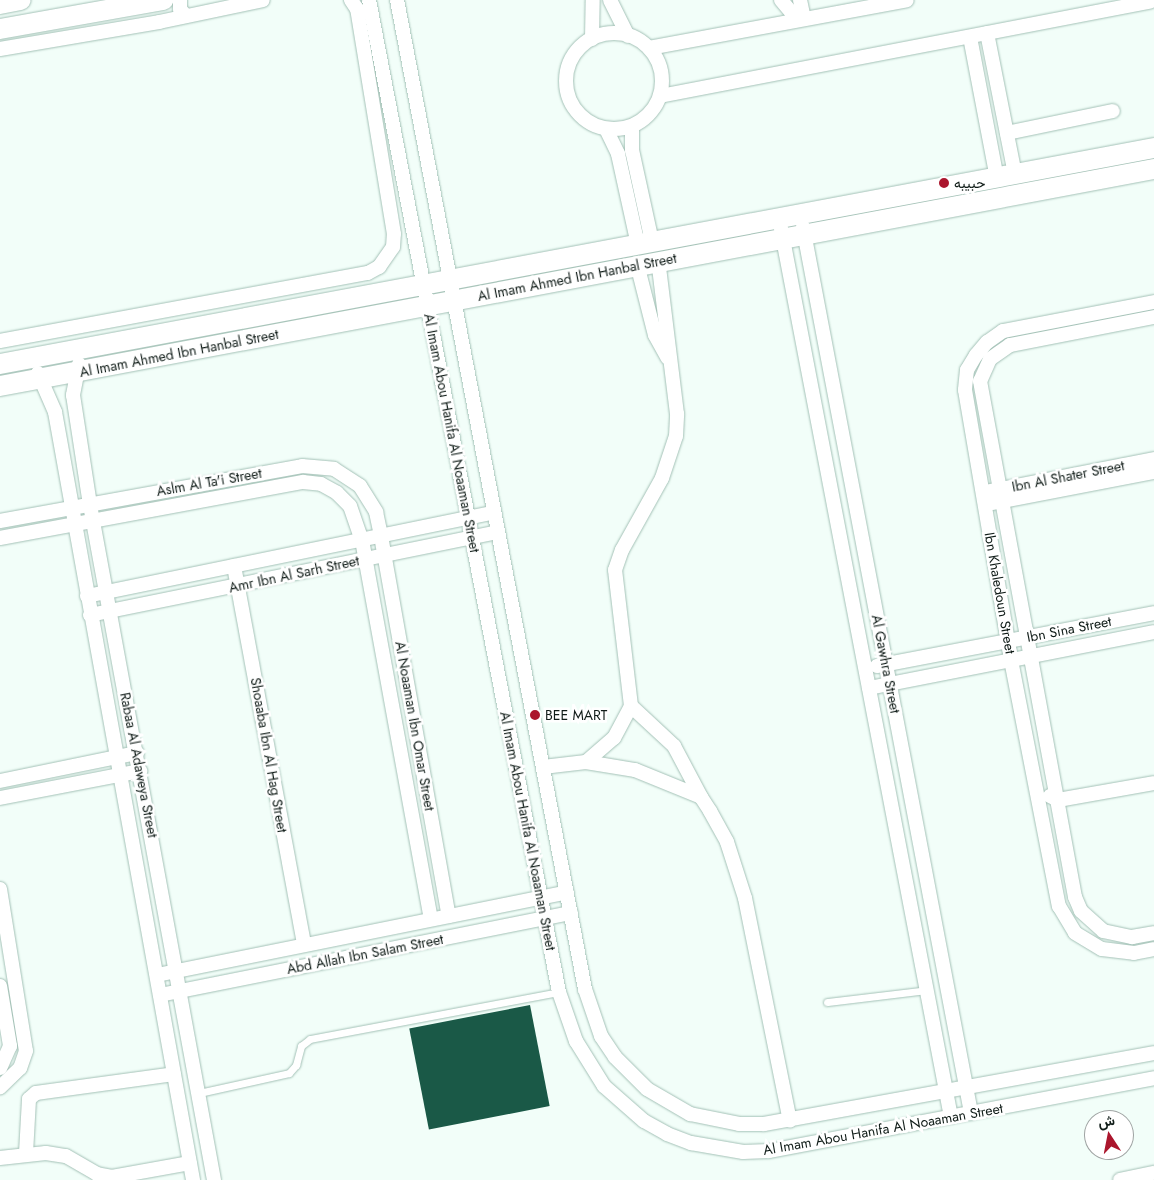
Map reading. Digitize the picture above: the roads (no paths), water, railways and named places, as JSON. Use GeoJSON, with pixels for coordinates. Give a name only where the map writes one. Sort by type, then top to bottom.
{"type":"FeatureCollection","features":[{"type":"Feature","properties":{"kind":"street"},"geometry":{"type":"LineString","coordinates":[[21,0],[0,5],[3,28],[158,1],[159,22]]}},
{"type":"Feature","properties":{"kind":"street"},"geometry":{"type":"LineString","coordinates":[[180,0],[180,9],[186,16]]}},
{"type":"Feature","properties":{"kind":"street"},"geometry":{"type":"LineString","coordinates":[[0,49],[159,22],[263,0]]}},
{"type":"Feature","properties":{"kind":"street"},"geometry":{"type":"LineString","coordinates":[[0,341],[368,273],[379,267],[393,247],[394,234],[357,9],[351,0]]}},
{"type":"Feature","properties":{"kind":"street","name":"Al Imam Abou Hanifa Al Noaaman Street"},"geometry":{"type":"LineString","coordinates":[[369,0],[559,992],[576,1041],[604,1086],[644,1121],[691,1143],[743,1152],[770,1152],[1154,1078]]}},
{"type":"Feature","properties":{"kind":"street","name":"Al Imam Abou Hanifa Al Noaaman Street"},"geometry":{"type":"LineString","coordinates":[[397,0],[542,767],[592,1013],[601,1036],[628,1073],[654,1094],[690,1114],[739,1124],[790,1121],[1154,1053]]}},
{"type":"Feature","properties":{"kind":"street"},"geometry":{"type":"LineString","coordinates":[[592,39],[593,0]]}},
{"type":"Feature","properties":{"kind":"street"},"geometry":{"type":"LineString","coordinates":[[610,0],[628,36]]}},
{"type":"Feature","properties":{"kind":"street"},"geometry":{"type":"LineString","coordinates":[[781,0],[801,20]]}},
{"type":"Feature","properties":{"kind":"street"},"geometry":{"type":"LineString","coordinates":[[800,0],[801,20]]}},
{"type":"Feature","properties":{"kind":"street"},"geometry":{"type":"LineString","coordinates":[[648,48],[907,0]]}},
{"type":"Feature","properties":{"kind":"street"},"geometry":{"type":"LineString","coordinates":[[660,96],[988,33],[1151,4]]}},
{"type":"Feature","properties":{"kind":"street"},"geometry":{"type":"LineString","coordinates":[[988,33],[1007,133],[1006,176]]}},
{"type":"Feature","properties":{"kind":"street"},"geometry":{"type":"LineString","coordinates":[[610,34],[628,36],[648,48],[662,75],[660,96],[644,119],[632,126],[606,129],[580,115],[567,89],[571,60],[592,39],[610,34]]}},
{"type":"Feature","properties":{"kind":"street"},"geometry":{"type":"LineString","coordinates":[[970,37],[1006,176]]}},
{"type":"Feature","properties":{"kind":"street"},"geometry":{"type":"LineString","coordinates":[[1007,133],[1113,111]]}},
{"type":"Feature","properties":{"kind":"street"},"geometry":{"type":"LineString","coordinates":[[632,126],[632,150],[655,335],[668,358]]}},
{"type":"Feature","properties":{"kind":"street"},"geometry":{"type":"LineString","coordinates":[[586,762],[614,738],[631,706],[615,570],[622,550],[671,458],[677,414],[668,358],[646,253],[618,154],[606,129]]}},
{"type":"Feature","properties":{"kind":"street","name":"Al Imam Ahmed Ibn Hanbal Street"},"geometry":{"type":"LineString","coordinates":[[803,224],[1006,176],[1154,148]]}},
{"type":"Feature","properties":{"kind":"street"},"geometry":{"type":"LineString","coordinates":[[1080,162],[1084,182]]}},
{"type":"Feature","properties":{"kind":"street","name":"Al Imam Ahmed Ibn Hanbal Street"},"geometry":{"type":"LineString","coordinates":[[0,364],[73,352],[449,280],[646,253],[803,224],[1084,182],[1154,169]]}},
{"type":"Feature","properties":{"kind":"street","name":"Al Gawhra Street"},"geometry":{"type":"LineString","coordinates":[[803,224],[971,1113]]}},
{"type":"Feature","properties":{"kind":"street","name":"Al Gawhra Street"},"geometry":{"type":"LineString","coordinates":[[781,228],[951,1117]]}},
{"type":"Feature","properties":{"kind":"street","name":"Al Imam Ahmed Ibn Hanbal Street"},"geometry":{"type":"LineString","coordinates":[[0,386],[453,301],[646,253]]}},
{"type":"Feature","properties":{"kind":"street","name":"Ibn Khaledoun Street"},"geometry":{"type":"LineString","coordinates":[[1154,302],[1003,331],[987,342],[976,355],[968,370],[965,390],[1011,660],[1059,906],[1075,933],[1102,949],[1134,953],[1154,949]]}},
{"type":"Feature","properties":{"kind":"street"},"geometry":{"type":"LineString","coordinates":[[1086,315],[1089,330]]}},
{"type":"Feature","properties":{"kind":"street","name":"Ibn Khaledoun Street"},"geometry":{"type":"LineString","coordinates":[[1154,317],[1010,344],[990,358],[984,369],[981,393],[1075,897],[1081,911],[1103,931],[1117,936],[1154,933]]}},
{"type":"Feature","properties":{"kind":"street","name":"Rabaa Al Adaweya Street"},"geometry":{"type":"LineString","coordinates":[[73,352],[79,362],[73,395],[92,521],[137,753],[214,1180]]}},
{"type":"Feature","properties":{"kind":"street","name":"Rabaa Al Adaweya Street"},"geometry":{"type":"LineString","coordinates":[[39,357],[40,378],[53,403],[73,525],[157,975],[193,1180]]}},
{"type":"Feature","properties":{"kind":"street","name":"Ibn Al Shater Street"},"geometry":{"type":"LineString","coordinates":[[983,499],[1121,472],[1154,459]]}},
{"type":"Feature","properties":{"kind":"street","name":"Aslm Al Ta'i Street"},"geometry":{"type":"LineString","coordinates":[[0,521],[252,474],[318,466],[348,476],[360,486],[376,512],[382,536]]}},
{"type":"Feature","properties":{"kind":"street","name":"Ibn Al Shater Street"},"geometry":{"type":"LineString","coordinates":[[1121,472],[1154,472]]}},
{"type":"Feature","properties":{"kind":"street","name":"Aslm Al Ta'i Street"},"geometry":{"type":"LineString","coordinates":[[0,538],[303,482],[321,484],[337,493],[350,506],[362,540]]}},
{"type":"Feature","properties":{"kind":"street","name":"Amr Ibn Al Sarh Street"},"geometry":{"type":"LineString","coordinates":[[87,596],[493,513]]}},
{"type":"Feature","properties":{"kind":"street","name":"Amr Ibn Al Sarh Street"},"geometry":{"type":"LineString","coordinates":[[90,616],[497,532]]}},
{"type":"Feature","properties":{"kind":"street","name":"Al Noaaman Ibn Omar Street"},"geometry":{"type":"LineString","coordinates":[[382,536],[449,916]]}},
{"type":"Feature","properties":{"kind":"street","name":"Al Noaaman Ibn Omar Street"},"geometry":{"type":"LineString","coordinates":[[362,540],[431,919]]}},
{"type":"Feature","properties":{"kind":"street","name":"Shoaaba Ibn Al Hag Street"},"geometry":{"type":"LineString","coordinates":[[234,566],[304,945]]}},
{"type":"Feature","properties":{"kind":"street","name":"Ibn Sina Street"},"geometry":{"type":"LineString","coordinates":[[865,668],[1154,613]]}},
{"type":"Feature","properties":{"kind":"street","name":"Ibn Sina Street"},"geometry":{"type":"LineString","coordinates":[[869,688],[1154,632]]}},
{"type":"Feature","properties":{"kind":"street"},"geometry":{"type":"LineString","coordinates":[[631,706],[674,746],[727,842],[742,890],[790,1121]]}},
{"type":"Feature","properties":{"kind":"street"},"geometry":{"type":"LineString","coordinates":[[0,780],[137,753]]}},
{"type":"Feature","properties":{"kind":"street"},"geometry":{"type":"LineString","coordinates":[[542,767],[586,762],[635,770],[701,798]]}},
{"type":"Feature","properties":{"kind":"street"},"geometry":{"type":"LineString","coordinates":[[0,798],[140,771]]}},
{"type":"Feature","properties":{"kind":"street"},"geometry":{"type":"LineString","coordinates":[[1040,806],[1050,796],[1058,800],[1154,783]]}},
{"type":"Feature","properties":{"kind":"street"},"geometry":{"type":"LineString","coordinates":[[0,889],[26,1051],[20,1068],[0,1087]]}},
{"type":"Feature","properties":{"kind":"street","name":"Abd Allah Ibn Salam Street"},"geometry":{"type":"LineString","coordinates":[[157,975],[567,892]]}},
{"type":"Feature","properties":{"kind":"street","name":"Abd Allah Ibn Salam Street"},"geometry":{"type":"LineString","coordinates":[[160,995],[571,913]]}},
{"type":"Feature","properties":{"kind":"street"},"geometry":{"type":"LineString","coordinates":[[0,986],[10,1046],[0,1068]]}},
{"type":"Feature","properties":{"kind":"street"},"geometry":{"type":"LineString","coordinates":[[26,1154],[29,1099],[36,1093],[174,1074]]}},
{"type":"Feature","properties":{"kind":"street"},"geometry":{"type":"LineString","coordinates":[[0,1158],[26,1154],[66,1156],[97,1174],[112,1177],[190,1163]]}},
{"type":"Feature","properties":{"kind":"street"},"geometry":{"type":"LineString","coordinates":[[1120,1180],[1154,1174]]}},
{"type":"Feature","properties":{"kind":"lane"},"geometry":{"type":"LineString","coordinates":[[827,1002],[927,990]]}},
{"type":"Feature","properties":{"kind":"lane"},"geometry":{"type":"LineString","coordinates":[[199,1093],[289,1073],[296,1066],[301,1046],[310,1039],[559,992]]}},
{"type":"Feature","properties":{"kind":"place","name":"حبيبه"},"geometry":{"type":"Point","coordinates":[944,183]}},
{"type":"Feature","properties":{"kind":"place","name":"BEE MART"},"geometry":{"type":"Point","coordinates":[535,715]}}]}
